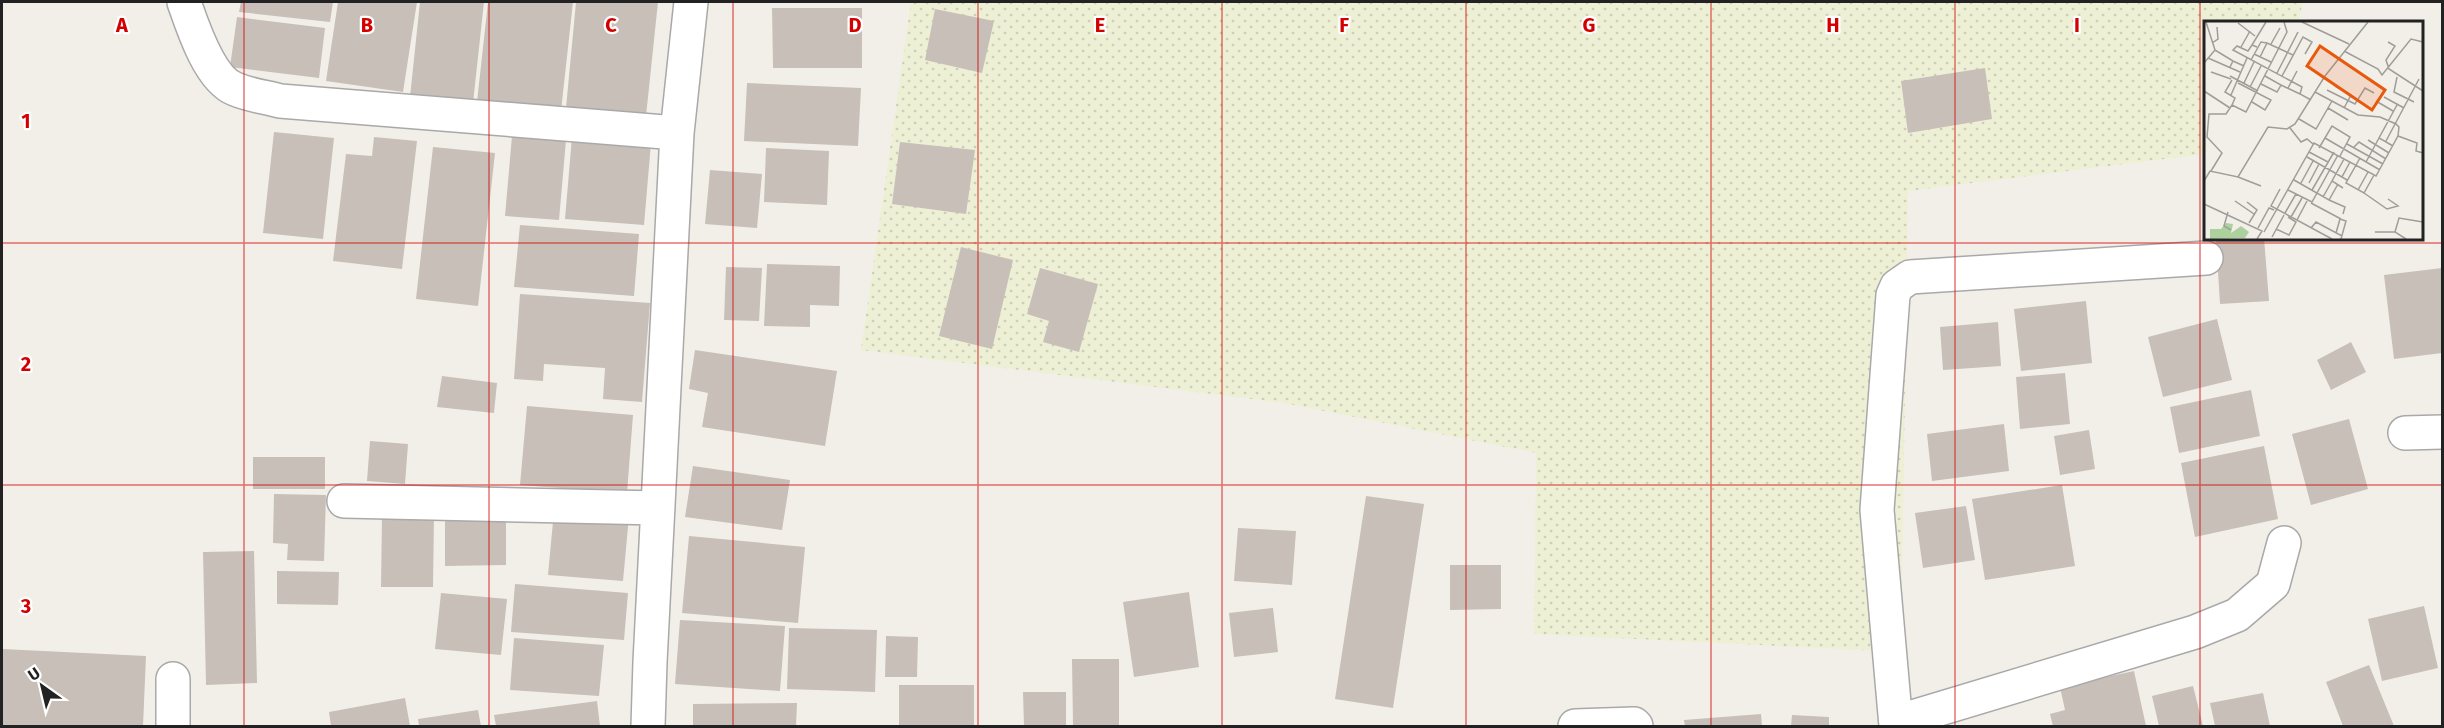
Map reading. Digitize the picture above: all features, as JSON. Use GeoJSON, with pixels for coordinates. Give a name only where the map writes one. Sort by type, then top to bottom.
{"type":"FeatureCollection","features":[{"type":"Feature","properties":{"kind":"street"},"geometry":{"type":"LineString","coordinates":[[184,2],[199,46],[216,72],[232,89],[280,100],[677,133]]}},
{"type":"Feature","properties":{"kind":"street"},"geometry":{"type":"LineString","coordinates":[[648,726],[677,133],[691,2]]}},
{"type":"Feature","properties":{"kind":"street"},"geometry":{"type":"LineString","coordinates":[[2206,258],[1910,277],[1897,286],[1893,296],[1889,375],[1877,510],[1896,724],[2195,633],[2237,615],[2273,584],[2284,543]]}},
{"type":"Feature","properties":{"kind":"street"},"geometry":{"type":"LineString","coordinates":[[2405,433],[2442,432]]}},
{"type":"Feature","properties":{"kind":"street"},"geometry":{"type":"LineString","coordinates":[[344,501],[658,508]]}},
{"type":"Feature","properties":{"kind":"street"},"geometry":{"type":"LineString","coordinates":[[173,679],[173,726]]}},
{"type":"Feature","properties":{"kind":"street"},"geometry":{"type":"LineString","coordinates":[[1575,726],[1634,724],[1636,726]]}},
{"type":"Feature","properties":{"kind":"green space"},"geometry":{"type":"Polygon","coordinates":[[[911,2],[2303,2],[2298,21],[2204,21],[2204,154],[1908,191],[1901,652],[1534,634],[1536,453],[1284,403],[861,350],[911,2]]]}},
{"type":"Feature","properties":{"kind":"building"},"geometry":{"type":"Polygon","coordinates":[[[241,2],[333,2],[330,22],[239,12],[241,2]]]}},
{"type":"Feature","properties":{"kind":"building"},"geometry":{"type":"Polygon","coordinates":[[[338,2],[417,2],[403,92],[326,81],[338,2]]]}},
{"type":"Feature","properties":{"kind":"building"},"geometry":{"type":"Polygon","coordinates":[[[420,2],[484,2],[473,103],[410,97],[420,2]]]}},
{"type":"Feature","properties":{"kind":"building"},"geometry":{"type":"Polygon","coordinates":[[[488,2],[573,2],[561,111],[477,102],[488,2]]]}},
{"type":"Feature","properties":{"kind":"building"},"geometry":{"type":"Polygon","coordinates":[[[576,2],[658,2],[646,116],[566,108],[576,2]]]}},
{"type":"Feature","properties":{"kind":"building"},"geometry":{"type":"Polygon","coordinates":[[[772,8],[862,8],[862,68],[773,68],[772,8]]]}},
{"type":"Feature","properties":{"kind":"building"},"geometry":{"type":"Polygon","coordinates":[[[935,9],[994,21],[982,73],[925,60],[935,9]]]}},
{"type":"Feature","properties":{"kind":"building"},"geometry":{"type":"Polygon","coordinates":[[[237,17],[325,28],[319,78],[230,67],[237,17]]]}},
{"type":"Feature","properties":{"kind":"building"},"geometry":{"type":"Polygon","coordinates":[[[1985,68],[1992,119],[1908,133],[1901,81],[1985,68]]]}},
{"type":"Feature","properties":{"kind":"building"},"geometry":{"type":"Polygon","coordinates":[[[747,83],[861,88],[858,146],[744,141],[747,83]]]}},
{"type":"Feature","properties":{"kind":"building"},"geometry":{"type":"Polygon","coordinates":[[[274,132],[334,138],[323,239],[263,233],[274,132]]]}},
{"type":"Feature","properties":{"kind":"building"},"geometry":{"type":"Polygon","coordinates":[[[512,136],[566,140],[559,220],[505,216],[512,136]]]}},
{"type":"Feature","properties":{"kind":"building"},"geometry":{"type":"Polygon","coordinates":[[[374,137],[417,141],[402,269],[333,261],[346,154],[372,156],[374,137]]]}},
{"type":"Feature","properties":{"kind":"building"},"geometry":{"type":"Polygon","coordinates":[[[572,137],[651,143],[644,225],[565,219],[572,137]]]}},
{"type":"Feature","properties":{"kind":"building"},"geometry":{"type":"Polygon","coordinates":[[[900,142],[975,150],[966,214],[892,204],[900,142]]]}},
{"type":"Feature","properties":{"kind":"building"},"geometry":{"type":"Polygon","coordinates":[[[433,147],[495,153],[478,306],[416,299],[433,147]]]}},
{"type":"Feature","properties":{"kind":"building"},"geometry":{"type":"Polygon","coordinates":[[[766,148],[829,151],[827,205],[764,202],[766,148]]]}},
{"type":"Feature","properties":{"kind":"building"},"geometry":{"type":"Polygon","coordinates":[[[710,170],[762,174],[757,228],[705,224],[710,170]]]}},
{"type":"Feature","properties":{"kind":"building"},"geometry":{"type":"Polygon","coordinates":[[[520,225],[639,234],[634,296],[514,287],[520,225]]]}},
{"type":"Feature","properties":{"kind":"building"},"geometry":{"type":"Polygon","coordinates":[[[2216,240],[2264,240],[2269,301],[2220,304],[2216,240]]]}},
{"type":"Feature","properties":{"kind":"building"},"geometry":{"type":"Polygon","coordinates":[[[961,247],[1013,260],[992,349],[939,336],[961,247]]]}},
{"type":"Feature","properties":{"kind":"building"},"geometry":{"type":"Polygon","coordinates":[[[767,264],[840,266],[839,306],[810,305],[810,327],[764,326],[767,264]]]}},
{"type":"Feature","properties":{"kind":"building"},"geometry":{"type":"Polygon","coordinates":[[[726,267],[762,268],[759,321],[724,320],[726,267]]]}},
{"type":"Feature","properties":{"kind":"building"},"geometry":{"type":"Polygon","coordinates":[[[1040,268],[1098,284],[1079,352],[1043,342],[1049,321],[1027,314],[1040,268]]]}},
{"type":"Feature","properties":{"kind":"building"},"geometry":{"type":"Polygon","coordinates":[[[2442,268],[2442,353],[2394,359],[2384,275],[2442,268]]]}},
{"type":"Feature","properties":{"kind":"building"},"geometry":{"type":"Polygon","coordinates":[[[520,294],[650,303],[642,402],[603,399],[605,368],[544,364],[543,381],[514,379],[520,294]]]}},
{"type":"Feature","properties":{"kind":"building"},"geometry":{"type":"Polygon","coordinates":[[[2086,301],[2092,363],[2021,371],[2014,309],[2086,301]]]}},
{"type":"Feature","properties":{"kind":"building"},"geometry":{"type":"Polygon","coordinates":[[[2217,319],[2232,380],[2163,397],[2148,337],[2217,319]]]}},
{"type":"Feature","properties":{"kind":"building"},"geometry":{"type":"Polygon","coordinates":[[[1998,322],[2001,366],[1943,370],[1940,327],[1998,322]]]}},
{"type":"Feature","properties":{"kind":"building"},"geometry":{"type":"Polygon","coordinates":[[[2351,342],[2366,372],[2331,390],[2317,360],[2351,342]]]}},
{"type":"Feature","properties":{"kind":"building"},"geometry":{"type":"Polygon","coordinates":[[[695,350],[837,371],[825,446],[702,427],[708,393],[689,389],[695,350]]]}},
{"type":"Feature","properties":{"kind":"building"},"geometry":{"type":"Polygon","coordinates":[[[2065,373],[2070,424],[2020,429],[2016,377],[2065,373]]]}},
{"type":"Feature","properties":{"kind":"building"},"geometry":{"type":"Polygon","coordinates":[[[442,376],[497,383],[494,413],[437,407],[442,376]]]}},
{"type":"Feature","properties":{"kind":"building"},"geometry":{"type":"Polygon","coordinates":[[[2251,390],[2260,436],[2179,453],[2170,407],[2251,390]]]}},
{"type":"Feature","properties":{"kind":"building"},"geometry":{"type":"Polygon","coordinates":[[[527,406],[633,415],[627,493],[520,485],[527,406]]]}},
{"type":"Feature","properties":{"kind":"building"},"geometry":{"type":"Polygon","coordinates":[[[2349,419],[2368,489],[2311,505],[2292,434],[2349,419]]]}},
{"type":"Feature","properties":{"kind":"building"},"geometry":{"type":"Polygon","coordinates":[[[2004,424],[2009,471],[1932,481],[1927,434],[2004,424]]]}},
{"type":"Feature","properties":{"kind":"building"},"geometry":{"type":"Polygon","coordinates":[[[2089,430],[2095,469],[2060,475],[2054,436],[2089,430]]]}},
{"type":"Feature","properties":{"kind":"building"},"geometry":{"type":"Polygon","coordinates":[[[370,441],[408,444],[405,484],[367,481],[370,441]]]}},
{"type":"Feature","properties":{"kind":"building"},"geometry":{"type":"Polygon","coordinates":[[[2264,446],[2278,519],[2195,537],[2181,463],[2264,446]]]}},
{"type":"Feature","properties":{"kind":"building"},"geometry":{"type":"Polygon","coordinates":[[[253,457],[325,457],[325,489],[253,489],[253,457]]]}},
{"type":"Feature","properties":{"kind":"building"},"geometry":{"type":"Polygon","coordinates":[[[693,466],[790,480],[782,530],[685,517],[693,466]]]}},
{"type":"Feature","properties":{"kind":"building"},"geometry":{"type":"Polygon","coordinates":[[[2062,485],[2075,566],[1985,580],[1972,499],[2062,485]]]}},
{"type":"Feature","properties":{"kind":"building"},"geometry":{"type":"Polygon","coordinates":[[[274,494],[326,495],[324,561],[287,560],[288,544],[273,543],[274,494]]]}},
{"type":"Feature","properties":{"kind":"building"},"geometry":{"type":"Polygon","coordinates":[[[1366,496],[1424,504],[1393,708],[1335,699],[1366,496]]]}},
{"type":"Feature","properties":{"kind":"building"},"geometry":{"type":"Polygon","coordinates":[[[1966,506],[1975,560],[1923,568],[1915,513],[1966,506]]]}},
{"type":"Feature","properties":{"kind":"building"},"geometry":{"type":"Polygon","coordinates":[[[554,511],[629,516],[623,581],[548,575],[554,511]]]}},
{"type":"Feature","properties":{"kind":"building"},"geometry":{"type":"Polygon","coordinates":[[[382,515],[434,515],[433,587],[381,587],[382,515]]]}},
{"type":"Feature","properties":{"kind":"building"},"geometry":{"type":"Polygon","coordinates":[[[506,520],[506,565],[445,566],[445,521],[506,520]]]}},
{"type":"Feature","properties":{"kind":"building"},"geometry":{"type":"Polygon","coordinates":[[[1238,528],[1296,531],[1292,585],[1234,581],[1238,528]]]}},
{"type":"Feature","properties":{"kind":"building"},"geometry":{"type":"Polygon","coordinates":[[[689,536],[805,547],[798,623],[682,613],[689,536]]]}},
{"type":"Feature","properties":{"kind":"building"},"geometry":{"type":"Polygon","coordinates":[[[254,551],[257,683],[206,685],[203,552],[254,551]]]}},
{"type":"Feature","properties":{"kind":"building"},"geometry":{"type":"Polygon","coordinates":[[[1450,565],[1501,565],[1501,609],[1450,610],[1450,565]]]}},
{"type":"Feature","properties":{"kind":"building"},"geometry":{"type":"Polygon","coordinates":[[[277,571],[339,572],[338,605],[277,604],[277,571]]]}},
{"type":"Feature","properties":{"kind":"building"},"geometry":{"type":"Polygon","coordinates":[[[515,584],[628,593],[624,640],[511,632],[515,584]]]}},
{"type":"Feature","properties":{"kind":"building"},"geometry":{"type":"Polygon","coordinates":[[[1189,592],[1199,667],[1134,677],[1123,602],[1189,592]]]}},
{"type":"Feature","properties":{"kind":"building"},"geometry":{"type":"Polygon","coordinates":[[[441,593],[507,599],[501,655],[435,649],[441,593]]]}},
{"type":"Feature","properties":{"kind":"building"},"geometry":{"type":"Polygon","coordinates":[[[2424,606],[2438,668],[2382,681],[2368,619],[2424,606]]]}},
{"type":"Feature","properties":{"kind":"building"},"geometry":{"type":"Polygon","coordinates":[[[1273,608],[1278,652],[1234,657],[1229,613],[1273,608]]]}},
{"type":"Feature","properties":{"kind":"building"},"geometry":{"type":"Polygon","coordinates":[[[680,620],[785,626],[780,691],[675,684],[680,620]]]}},
{"type":"Feature","properties":{"kind":"building"},"geometry":{"type":"Polygon","coordinates":[[[789,628],[877,630],[875,692],[787,689],[789,628]]]}},
{"type":"Feature","properties":{"kind":"building"},"geometry":{"type":"Polygon","coordinates":[[[886,636],[918,637],[917,677],[885,677],[886,636]]]}},
{"type":"Feature","properties":{"kind":"building"},"geometry":{"type":"Polygon","coordinates":[[[514,638],[604,645],[599,696],[510,690],[514,638]]]}},
{"type":"Feature","properties":{"kind":"building"},"geometry":{"type":"Polygon","coordinates":[[[2,649],[146,656],[143,726],[2,726],[2,649]]]}},
{"type":"Feature","properties":{"kind":"building"},"geometry":{"type":"Polygon","coordinates":[[[1072,659],[1119,659],[1119,726],[1073,726],[1072,659]]]}},
{"type":"Feature","properties":{"kind":"building"},"geometry":{"type":"Polygon","coordinates":[[[2369,665],[2394,726],[2343,726],[2326,682],[2369,665]]]}},
{"type":"Feature","properties":{"kind":"building"},"geometry":{"type":"Polygon","coordinates":[[[2134,671],[2146,726],[2053,726],[2050,714],[2065,710],[2060,687],[2134,671]]]}},
{"type":"Feature","properties":{"kind":"building"},"geometry":{"type":"Polygon","coordinates":[[[899,685],[974,685],[974,726],[899,726],[899,685]]]}},
{"type":"Feature","properties":{"kind":"building"},"geometry":{"type":"Polygon","coordinates":[[[2193,686],[2203,726],[2159,726],[2152,696],[2193,686]]]}},
{"type":"Feature","properties":{"kind":"building"},"geometry":{"type":"Polygon","coordinates":[[[1023,692],[1066,692],[1066,726],[1024,726],[1023,692]]]}},
{"type":"Feature","properties":{"kind":"building"},"geometry":{"type":"Polygon","coordinates":[[[2263,693],[2270,726],[2215,726],[2210,703],[2263,693]]]}},
{"type":"Feature","properties":{"kind":"building"},"geometry":{"type":"Polygon","coordinates":[[[405,698],[410,726],[331,726],[329,712],[405,698]]]}},
{"type":"Feature","properties":{"kind":"building"},"geometry":{"type":"Polygon","coordinates":[[[597,701],[600,726],[496,726],[494,715],[597,701]]]}},
{"type":"Feature","properties":{"kind":"building"},"geometry":{"type":"Polygon","coordinates":[[[797,703],[796,726],[693,726],[693,704],[797,703]]]}},
{"type":"Feature","properties":{"kind":"building"},"geometry":{"type":"Polygon","coordinates":[[[478,710],[481,726],[419,726],[418,719],[478,710]]]}},
{"type":"Feature","properties":{"kind":"building"},"geometry":{"type":"Polygon","coordinates":[[[1761,714],[1762,726],[1685,726],[1684,720],[1761,714]]]}},
{"type":"Feature","properties":{"kind":"building"},"geometry":{"type":"Polygon","coordinates":[[[1792,715],[1829,717],[1829,726],[1791,726],[1792,715]]]}}]}
